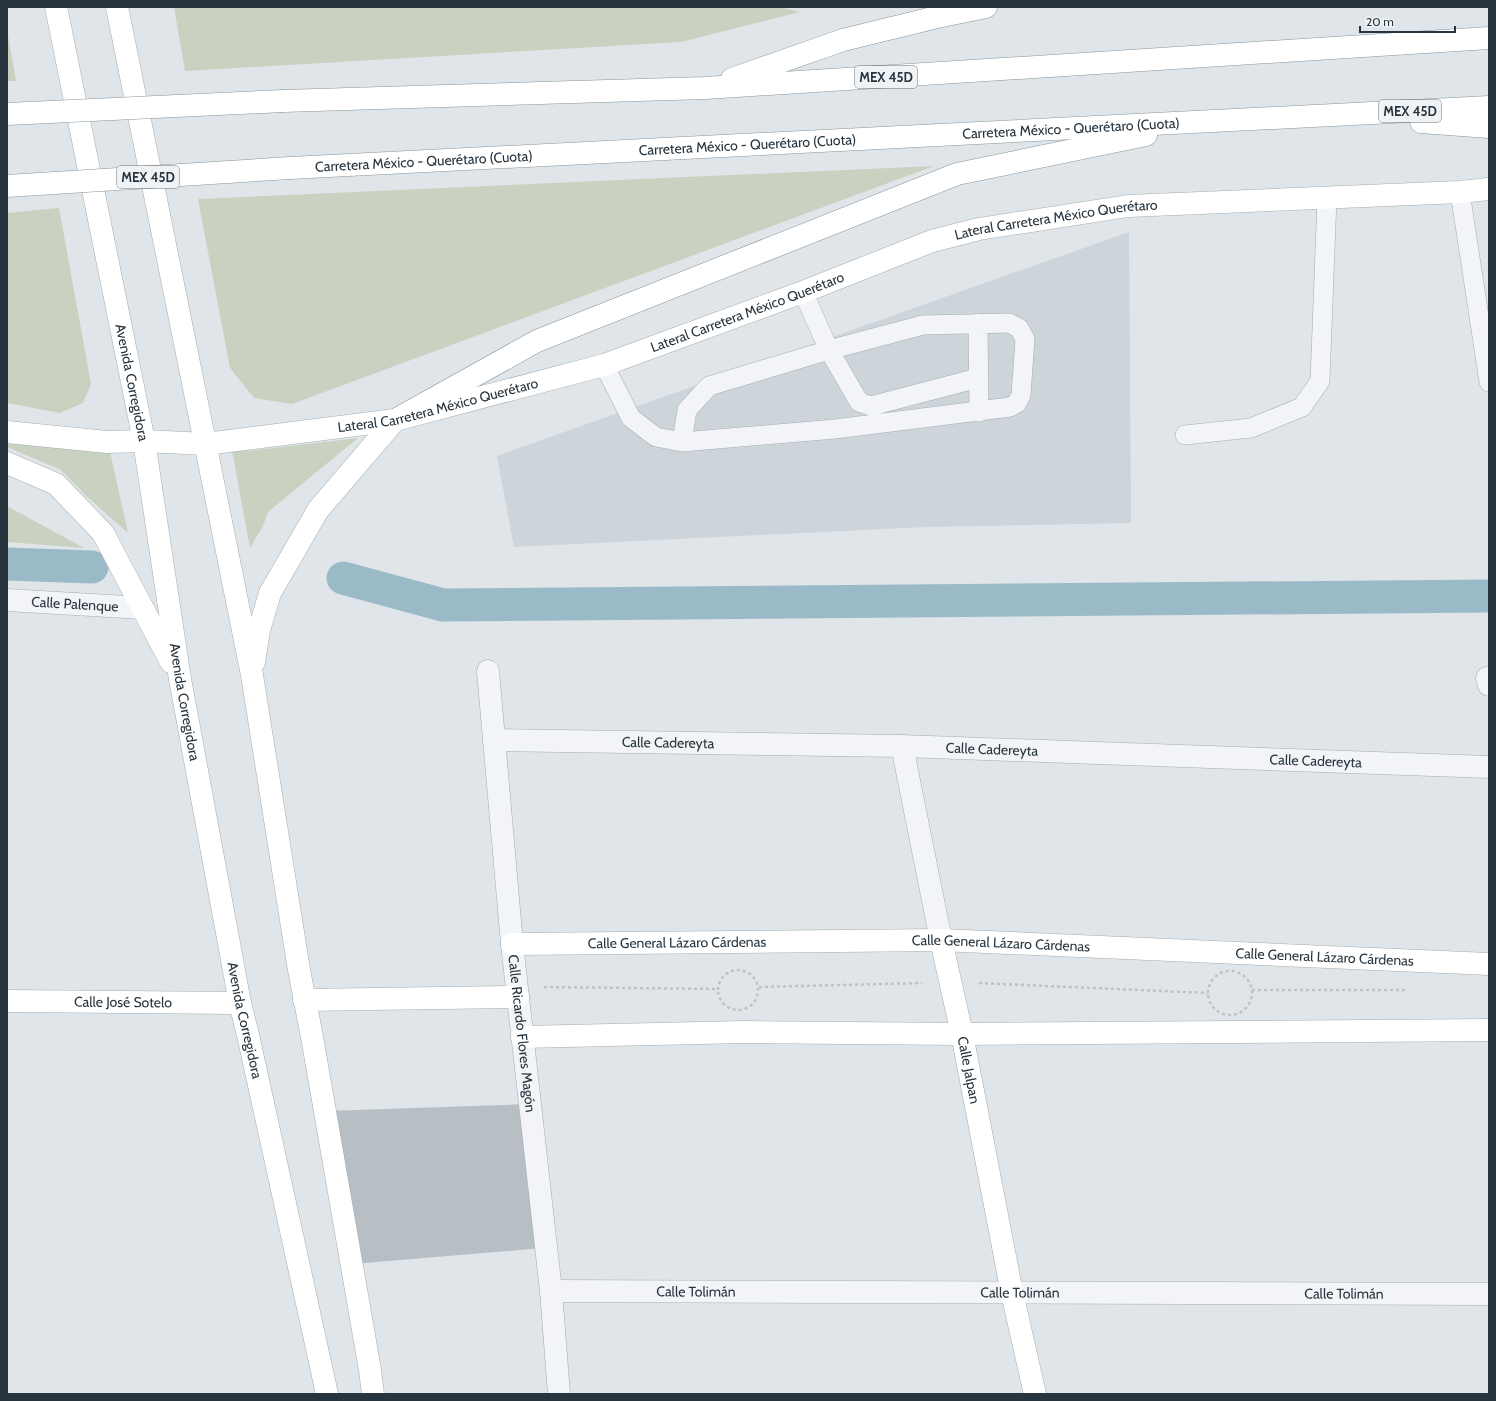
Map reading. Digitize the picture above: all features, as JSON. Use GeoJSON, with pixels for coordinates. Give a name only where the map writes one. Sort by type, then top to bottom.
{"type":"FeatureCollection","features":[{"type":"Feature","properties":{"kind":"main road","name":"Avenida Corregidora"},"geometry":{"type":"LineString","coordinates":[[56,7],[144,441],[180,679],[240,1003],[250,1042],[327,1394]]}},
{"type":"Feature","properties":{"kind":"main road"},"geometry":{"type":"LineString","coordinates":[[117,7],[252,675],[304,1000],[315,1051],[373,1394]]}},
{"type":"Feature","properties":{"kind":"main road"},"geometry":{"type":"LineString","coordinates":[[705,88],[843,40],[937,17],[986,7]]}},
{"type":"Feature","properties":{"kind":"main road","name":"MEX 45D"},"geometry":{"type":"LineString","coordinates":[[7,114],[283,101],[705,88],[1489,38]]}},
{"type":"Feature","properties":{"kind":"main road","name":"Carretera México - Querétaro (Cuota)"},"geometry":{"type":"LineString","coordinates":[[7,186],[290,168],[1489,107]]}},
{"type":"Feature","properties":{"kind":"main road"},"geometry":{"type":"LineString","coordinates":[[1330,116],[1489,128]]}},
{"type":"Feature","properties":{"kind":"main road"},"geometry":{"type":"LineString","coordinates":[[252,675],[259,630],[270,593],[318,510],[395,420],[537,341],[957,174],[1217,121]]}},
{"type":"Feature","properties":{"kind":"main road","name":"Lateral Carretera México Querétaro"},"geometry":{"type":"LineString","coordinates":[[7,432],[107,442],[144,441],[206,444],[395,420],[604,365],[803,292],[932,241],[979,229],[1128,206],[1460,192],[1489,189]]}},
{"type":"Feature","properties":{"kind":"main road"},"geometry":{"type":"LineString","coordinates":[[7,463],[56,484],[103,533],[144,608],[180,679]]}},
{"type":"Feature","properties":{"kind":"main road","name":"Calle General Lázaro Cárdenas"},"geometry":{"type":"LineString","coordinates":[[512,944],[941,940],[1489,964]]}},
{"type":"Feature","properties":{"kind":"main road","name":"Calle Jalpan"},"geometry":{"type":"LineString","coordinates":[[941,940],[962,1034],[1012,1292],[1035,1394]]}},
{"type":"Feature","properties":{"kind":"main road"},"geometry":{"type":"LineString","coordinates":[[304,1000],[517,992]]}},
{"type":"Feature","properties":{"kind":"main road","name":"Calle José Sotelo"},"geometry":{"type":"LineString","coordinates":[[7,1001],[240,1003]]}},
{"type":"Feature","properties":{"kind":"main road"},"geometry":{"type":"LineString","coordinates":[[522,1037],[744,1032],[962,1034],[1489,1030]]}},
{"type":"Feature","properties":{"kind":"street","name":"Calle Palenque"},"geometry":{"type":"LineString","coordinates":[[7,600],[144,608]]}},
{"type":"Feature","properties":{"kind":"street","name":"Calle Ricardo Flores Magón"},"geometry":{"type":"LineString","coordinates":[[488,671],[512,944],[551,1291],[559,1394]]}},
{"type":"Feature","properties":{"kind":"street","name":"Calle Cadereyta"},"geometry":{"type":"LineString","coordinates":[[494,740],[902,746],[1489,767]]}},
{"type":"Feature","properties":{"kind":"street","name":"Calle Jalpan"},"geometry":{"type":"LineString","coordinates":[[902,746],[941,940]]}},
{"type":"Feature","properties":{"kind":"street","name":"Calle Tolimán"},"geometry":{"type":"LineString","coordinates":[[551,1291],[1489,1294]]}},
{"type":"Feature","properties":{"kind":"lane"},"geometry":{"type":"LineString","coordinates":[[1460,192],[1489,382]]}},
{"type":"Feature","properties":{"kind":"lane"},"geometry":{"type":"LineString","coordinates":[[1185,435],[1251,428],[1302,407],[1320,381],[1327,198]]}},
{"type":"Feature","properties":{"kind":"lane"},"geometry":{"type":"LineString","coordinates":[[803,292],[829,350],[859,402],[871,406],[978,378]]}},
{"type":"Feature","properties":{"kind":"lane"},"geometry":{"type":"LineString","coordinates":[[978,323],[979,412]]}},
{"type":"Feature","properties":{"kind":"lane"},"geometry":{"type":"LineString","coordinates":[[604,365],[631,418],[656,437],[682,442],[835,429],[1010,407],[1017,403],[1021,395],[1025,339],[1020,328],[1009,323],[923,325],[829,350],[709,386],[687,410],[682,442]]}},
{"type":"Feature","properties":{"kind":"path"},"geometry":{"type":"LineString","coordinates":[[741,969],[749,972],[755,978],[759,995],[750,1007],[743,1010],[736,1010],[724,1005],[720,998],[718,989],[720,981],[725,975],[732,971],[741,969]]}},
{"type":"Feature","properties":{"kind":"path"},"geometry":{"type":"LineString","coordinates":[[1230,971],[1237,972],[1244,976],[1252,990],[1251,999],[1247,1007],[1232,1015],[1222,1014],[1215,1009],[1210,1001],[1208,993],[1209,985],[1214,978],[1221,973],[1230,971]]}},
{"type":"Feature","properties":{"kind":"path"},"geometry":{"type":"LineString","coordinates":[[758,987],[951,982],[1208,993]]}},
{"type":"Feature","properties":{"kind":"path"},"geometry":{"type":"LineString","coordinates":[[517,992],[718,989]]}},
{"type":"Feature","properties":{"kind":"path"},"geometry":{"type":"LineString","coordinates":[[1252,990],[1410,990]]}},
{"type":"Feature","properties":{"kind":"shaded area"},"geometry":{"type":"Polygon","coordinates":[[[1129,232],[1131,523],[925,527],[514,547],[497,456],[1129,232]]]}},
{"type":"Feature","properties":{"kind":"green space"},"geometry":{"type":"Polygon","coordinates":[[[174,7],[779,7],[800,12],[681,42],[185,71],[174,7]]]}},
{"type":"Feature","properties":{"kind":"green space"},"geometry":{"type":"Polygon","coordinates":[[[7,30],[16,81],[7,81],[7,30]]]}},
{"type":"Feature","properties":{"kind":"green space"},"geometry":{"type":"Polygon","coordinates":[[[934,166],[292,404],[254,398],[230,368],[198,199],[934,166]]]}},
{"type":"Feature","properties":{"kind":"green space"},"geometry":{"type":"Polygon","coordinates":[[[59,208],[91,384],[83,403],[60,413],[7,403],[7,213],[59,208]]]}},
{"type":"Feature","properties":{"kind":"green space"},"geometry":{"type":"Polygon","coordinates":[[[358,438],[268,512],[263,526],[250,548],[232,451],[248,451],[358,438]]]}},
{"type":"Feature","properties":{"kind":"green space"},"geometry":{"type":"Polygon","coordinates":[[[7,440],[109,447],[128,533],[87,497],[61,470],[7,447],[7,440]]]}},
{"type":"Feature","properties":{"kind":"green space"},"geometry":{"type":"Polygon","coordinates":[[[7,506],[84,548],[7,542],[7,506]]]}},
{"type":"Feature","properties":{"kind":"building"},"geometry":{"type":"Polygon","coordinates":[[[528,1104],[543,1248],[353,1264],[328,1111],[528,1104]]]}},
{"type":"Feature","properties":{"kind":"waterway"},"geometry":{"type":"LineString","coordinates":[[7,564],[92,567]]}},
{"type":"Feature","properties":{"kind":"waterway"},"geometry":{"type":"LineString","coordinates":[[343,578],[443,605],[1489,596]]}}]}
